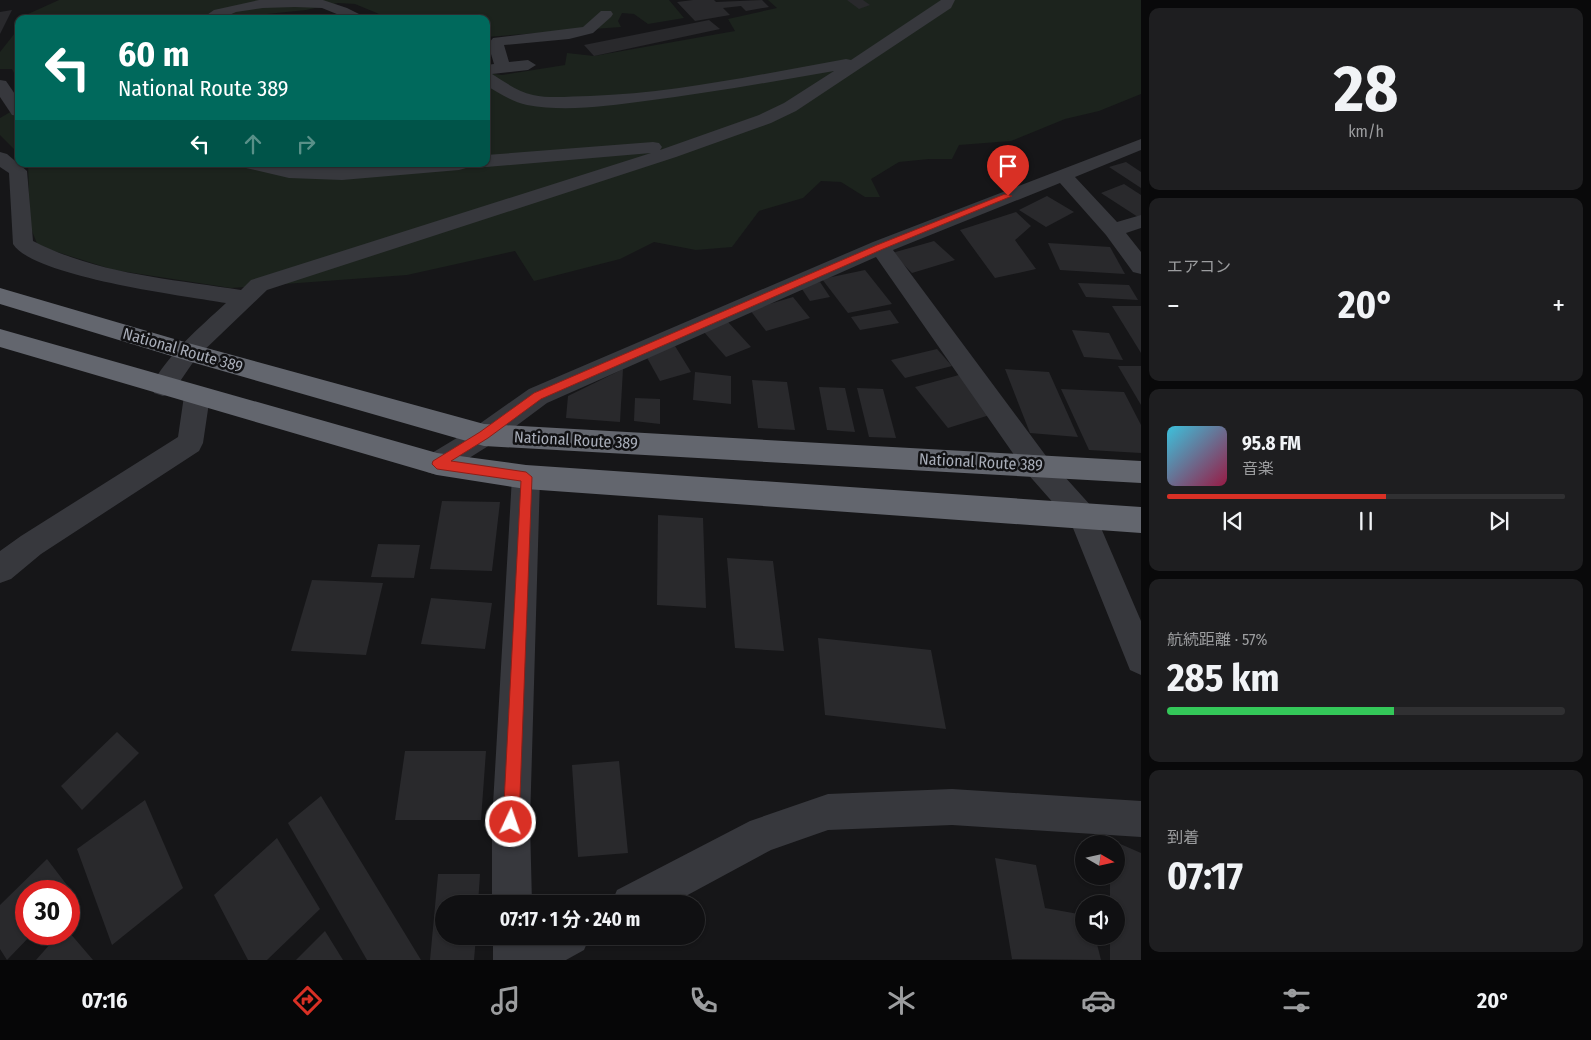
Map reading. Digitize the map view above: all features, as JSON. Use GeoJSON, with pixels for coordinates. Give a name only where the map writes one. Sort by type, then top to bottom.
{"type":"FeatureCollection","features":[{"type":"Feature","properties":{"kind":"highway","name":"National Route 389"},"geometry":{"type":"LineString","coordinates":[[0,296],[188,352],[484,435],[1036,464],[1141,472]]}},
{"type":"Feature","properties":{"kind":"highway"},"geometry":{"type":"LineString","coordinates":[[0,338],[437,464],[526,477],[1141,520]]}},
{"type":"Feature","properties":{"kind":"street"},"geometry":{"type":"LineString","coordinates":[[504,68],[496,44],[498,41],[569,34],[588,30],[606,14],[615,0]]}},
{"type":"Feature","properties":{"kind":"street"},"geometry":{"type":"LineString","coordinates":[[163,386],[188,352],[260,284],[393,244],[765,119],[790,107],[946,6],[948,0]]}},
{"type":"Feature","properties":{"kind":"street"},"geometry":{"type":"LineString","coordinates":[[216,15],[231,7],[264,2],[321,3],[352,15]]}},
{"type":"Feature","properties":{"kind":"street"},"geometry":{"type":"LineString","coordinates":[[606,14],[614,30]]}},
{"type":"Feature","properties":{"kind":"street"},"geometry":{"type":"LineString","coordinates":[[490,78],[503,89],[529,100],[554,102],[612,100],[698,89],[838,65],[855,64]]}},
{"type":"Feature","properties":{"kind":"street"},"geometry":{"type":"LineString","coordinates":[[490,75],[504,68],[528,65]]}},
{"type":"Feature","properties":{"kind":"street"},"geometry":{"type":"LineString","coordinates":[[0,85],[15,107]]}},
{"type":"Feature","properties":{"kind":"street"},"geometry":{"type":"LineString","coordinates":[[490,161],[697,143]]}},
{"type":"Feature","properties":{"kind":"street"},"geometry":{"type":"LineString","coordinates":[[437,464],[484,435],[538,396],[880,247],[1141,144]]}},
{"type":"Feature","properties":{"kind":"street"},"geometry":{"type":"LineString","coordinates":[[0,158],[18,172],[23,244],[39,254],[101,273],[245,298]]}},
{"type":"Feature","properties":{"kind":"street"},"geometry":{"type":"LineString","coordinates":[[266,167],[289,172],[342,174],[424,167]]}},
{"type":"Feature","properties":{"kind":"street"},"geometry":{"type":"LineString","coordinates":[[1062,174],[1113,230],[1141,268]]}},
{"type":"Feature","properties":{"kind":"street"},"geometry":{"type":"LineString","coordinates":[[1113,230],[1141,221]]}},
{"type":"Feature","properties":{"kind":"street"},"geometry":{"type":"LineString","coordinates":[[880,247],[1036,464],[1082,516],[1141,658]]}},
{"type":"Feature","properties":{"kind":"street"},"geometry":{"type":"LineString","coordinates":[[0,568],[31,545],[190,444],[197,396]]}},
{"type":"Feature","properties":{"kind":"street"},"geometry":{"type":"LineString","coordinates":[[512,895],[511,822],[526,477]]}},
{"type":"Feature","properties":{"kind":"street"},"geometry":{"type":"LineString","coordinates":[[648,895],[763,834],[828,812],[952,807],[1141,819]]}},
{"type":"Feature","properties":{"kind":"street"},"geometry":{"type":"LineString","coordinates":[[513,945],[513,960]]}},
{"type":"Feature","properties":{"kind":"street"},"geometry":{"type":"LineString","coordinates":[[525,960],[553,945]]}},
{"type":"Feature","properties":{"kind":"shaded area"},"geometry":{"type":"Polygon","coordinates":[[[59,0],[669,0],[684,18],[648,24],[634,14],[622,13],[618,21],[621,27],[490,37],[490,15],[382,15],[355,4],[338,3],[306,10],[266,15],[28,14],[59,0]]]}},
{"type":"Feature","properties":{"kind":"shaded area"},"geometry":{"type":"Polygon","coordinates":[[[768,0],[1141,0],[1141,94],[1099,111],[1065,119],[1011,141],[959,145],[952,159],[899,162],[871,179],[880,197],[865,197],[841,182],[821,181],[803,198],[759,211],[732,247],[696,250],[654,242],[620,259],[534,281],[515,251],[407,275],[231,288],[114,270],[38,246],[30,226],[28,167],[490,167],[490,74],[502,75],[565,65],[567,53],[594,56],[735,31],[728,19],[777,8],[768,0]]]}},
{"type":"Feature","properties":{"kind":"shaded area"},"geometry":{"type":"Polygon","coordinates":[[[15,33],[15,75],[12,69],[0,69],[0,52],[15,33]]]}},
{"type":"Feature","properties":{"kind":"shaded area"},"geometry":{"type":"Polygon","coordinates":[[[15,109],[15,150],[0,135],[0,118],[15,109]]]}},
{"type":"Feature","properties":{"kind":"building"},"geometry":{"type":"Polygon","coordinates":[[[714,0],[716,2],[762,0],[769,7],[746,11],[741,6],[723,8],[730,15],[695,21],[677,2],[714,0]]]}},
{"type":"Feature","properties":{"kind":"building"},"geometry":{"type":"Polygon","coordinates":[[[847,0],[863,0],[870,5],[859,9],[847,0]]]}},
{"type":"Feature","properties":{"kind":"building"},"geometry":{"type":"Polygon","coordinates":[[[12,10],[0,34],[0,12],[12,10]]]}},
{"type":"Feature","properties":{"kind":"building"},"geometry":{"type":"Polygon","coordinates":[[[709,20],[720,29],[594,56],[584,45],[709,20]]]}},
{"type":"Feature","properties":{"kind":"building"},"geometry":{"type":"Polygon","coordinates":[[[1126,162],[1141,172],[1141,188],[1109,167],[1126,162]]]}},
{"type":"Feature","properties":{"kind":"building"},"geometry":{"type":"Polygon","coordinates":[[[1124,184],[1141,195],[1141,216],[1138,217],[1101,193],[1124,184]]]}},
{"type":"Feature","properties":{"kind":"building"},"geometry":{"type":"Polygon","coordinates":[[[1047,196],[1074,212],[1046,227],[1019,210],[1047,196]]]}},
{"type":"Feature","properties":{"kind":"building"},"geometry":{"type":"Polygon","coordinates":[[[1016,212],[1031,226],[1015,240],[1036,269],[995,278],[960,230],[1016,212]]]}},
{"type":"Feature","properties":{"kind":"building"},"geometry":{"type":"Polygon","coordinates":[[[934,241],[955,260],[912,273],[892,253],[934,241]]]}},
{"type":"Feature","properties":{"kind":"building"},"geometry":{"type":"Polygon","coordinates":[[[1048,243],[1110,247],[1125,274],[1060,270],[1048,243]]]}},
{"type":"Feature","properties":{"kind":"building"},"geometry":{"type":"Polygon","coordinates":[[[865,270],[892,304],[848,313],[822,279],[865,270]]]}},
{"type":"Feature","properties":{"kind":"building"},"geometry":{"type":"Polygon","coordinates":[[[820,282],[830,297],[810,301],[800,286],[820,282]]]}},
{"type":"Feature","properties":{"kind":"building"},"geometry":{"type":"Polygon","coordinates":[[[1078,283],[1129,285],[1138,300],[1086,297],[1078,283]]]}},
{"type":"Feature","properties":{"kind":"building"},"geometry":{"type":"Polygon","coordinates":[[[793,297],[810,318],[766,331],[750,310],[793,297]]]}},
{"type":"Feature","properties":{"kind":"building"},"geometry":{"type":"Polygon","coordinates":[[[1112,306],[1141,306],[1141,353],[1112,306]]]}},
{"type":"Feature","properties":{"kind":"building"},"geometry":{"type":"Polygon","coordinates":[[[890,310],[899,323],[860,330],[851,317],[890,310]]]}},
{"type":"Feature","properties":{"kind":"building"},"geometry":{"type":"Polygon","coordinates":[[[728,322],[751,347],[726,357],[704,332],[728,322]]]}},
{"type":"Feature","properties":{"kind":"building"},"geometry":{"type":"Polygon","coordinates":[[[1072,330],[1109,333],[1123,360],[1084,357],[1072,330]]]}},
{"type":"Feature","properties":{"kind":"building"},"geometry":{"type":"Polygon","coordinates":[[[675,346],[691,372],[660,381],[645,354],[675,346]]]}},
{"type":"Feature","properties":{"kind":"building"},"geometry":{"type":"Polygon","coordinates":[[[937,349],[952,366],[905,378],[891,360],[937,349]]]}},
{"type":"Feature","properties":{"kind":"building"},"geometry":{"type":"Polygon","coordinates":[[[1118,366],[1141,366],[1141,405],[1118,366]]]}},
{"type":"Feature","properties":{"kind":"building"},"geometry":{"type":"Polygon","coordinates":[[[623,369],[620,422],[566,418],[568,396],[623,369]]]}},
{"type":"Feature","properties":{"kind":"building"},"geometry":{"type":"Polygon","coordinates":[[[1005,369],[1049,372],[1078,437],[1030,433],[1005,369]]]}},
{"type":"Feature","properties":{"kind":"building"},"geometry":{"type":"Polygon","coordinates":[[[695,372],[731,376],[731,404],[693,400],[695,372]]]}},
{"type":"Feature","properties":{"kind":"building"},"geometry":{"type":"Polygon","coordinates":[[[959,375],[993,414],[948,428],[915,387],[959,375]]]}},
{"type":"Feature","properties":{"kind":"building"},"geometry":{"type":"Polygon","coordinates":[[[752,380],[787,382],[795,430],[758,428],[752,380]]]}},
{"type":"Feature","properties":{"kind":"building"},"geometry":{"type":"Polygon","coordinates":[[[819,387],[845,388],[855,432],[827,430],[819,387]]]}},
{"type":"Feature","properties":{"kind":"building"},"geometry":{"type":"Polygon","coordinates":[[[857,388],[883,389],[896,438],[869,437],[857,388]]]}},
{"type":"Feature","properties":{"kind":"building"},"geometry":{"type":"Polygon","coordinates":[[[1061,389],[1124,392],[1141,425],[1141,453],[1089,450],[1061,389]]]}},
{"type":"Feature","properties":{"kind":"building"},"geometry":{"type":"Polygon","coordinates":[[[635,398],[660,399],[660,424],[634,421],[635,398]]]}},
{"type":"Feature","properties":{"kind":"building"},"geometry":{"type":"Polygon","coordinates":[[[442,501],[500,502],[492,571],[430,569],[442,501]]]}},
{"type":"Feature","properties":{"kind":"building"},"geometry":{"type":"Polygon","coordinates":[[[658,515],[703,518],[706,608],[657,605],[658,515]]]}},
{"type":"Feature","properties":{"kind":"building"},"geometry":{"type":"Polygon","coordinates":[[[378,544],[420,545],[414,578],[371,577],[378,544]]]}},
{"type":"Feature","properties":{"kind":"building"},"geometry":{"type":"Polygon","coordinates":[[[727,558],[773,561],[784,651],[735,648],[727,558]]]}},
{"type":"Feature","properties":{"kind":"building"},"geometry":{"type":"Polygon","coordinates":[[[312,580],[383,583],[366,655],[291,651],[312,580]]]}},
{"type":"Feature","properties":{"kind":"building"},"geometry":{"type":"Polygon","coordinates":[[[431,598],[492,603],[485,649],[421,644],[431,598]]]}},
{"type":"Feature","properties":{"kind":"building"},"geometry":{"type":"Polygon","coordinates":[[[818,638],[931,650],[946,729],[825,715],[818,638]]]}},
{"type":"Feature","properties":{"kind":"building"},"geometry":{"type":"Polygon","coordinates":[[[117,732],[139,753],[82,810],[61,786],[117,732]]]}},
{"type":"Feature","properties":{"kind":"building"},"geometry":{"type":"Polygon","coordinates":[[[405,751],[486,751],[481,820],[395,820],[405,751]]]}},
{"type":"Feature","properties":{"kind":"building"},"geometry":{"type":"Polygon","coordinates":[[[619,761],[628,853],[578,857],[572,765],[619,761]]]}},
{"type":"Feature","properties":{"kind":"building"},"geometry":{"type":"Polygon","coordinates":[[[321,796],[421,960],[367,960],[288,823],[321,796]]]}},
{"type":"Feature","properties":{"kind":"building"},"geometry":{"type":"Polygon","coordinates":[[[145,800],[183,888],[112,945],[77,849],[145,800]]]}},
{"type":"Feature","properties":{"kind":"building"},"geometry":{"type":"Polygon","coordinates":[[[277,838],[320,909],[267,960],[248,960],[214,895],[277,838]]]}},
{"type":"Feature","properties":{"kind":"building"},"geometry":{"type":"Polygon","coordinates":[[[1125,846],[1141,853],[1141,960],[1110,960],[1110,945],[1125,945],[1125,895],[1110,895],[1110,885],[1125,885],[1125,846]]]}},
{"type":"Feature","properties":{"kind":"building"},"geometry":{"type":"Polygon","coordinates":[[[995,858],[1036,865],[1045,908],[1075,913],[1075,945],[1097,945],[1101,960],[1012,959],[995,858]]]}},
{"type":"Feature","properties":{"kind":"building"},"geometry":{"type":"Polygon","coordinates":[[[47,859],[63,880],[26,880],[47,859]]]}},
{"type":"Feature","properties":{"kind":"building"},"geometry":{"type":"Polygon","coordinates":[[[438,874],[480,874],[479,895],[436,895],[438,874]]]}},
{"type":"Feature","properties":{"kind":"building"},"geometry":{"type":"Polygon","coordinates":[[[15,890],[15,945],[21,945],[7,960],[0,949],[0,905],[15,890]]]}},
{"type":"Feature","properties":{"kind":"building"},"geometry":{"type":"Polygon","coordinates":[[[435,906],[435,945],[475,945],[474,960],[430,960],[435,906]]]}},
{"type":"Feature","properties":{"kind":"building"},"geometry":{"type":"Polygon","coordinates":[[[325,931],[343,960],[296,960],[325,931]]]}},
{"type":"Feature","properties":{"kind":"building"},"geometry":{"type":"Polygon","coordinates":[[[49,945],[80,945],[93,960],[36,960],[49,945]]]}},
{"type":"Feature","properties":{"kind":"route"},"geometry":{"type":"LineString","coordinates":[[511,822],[526,477],[437,464],[484,435],[538,396],[880,247],[1008,196]]}}]}
